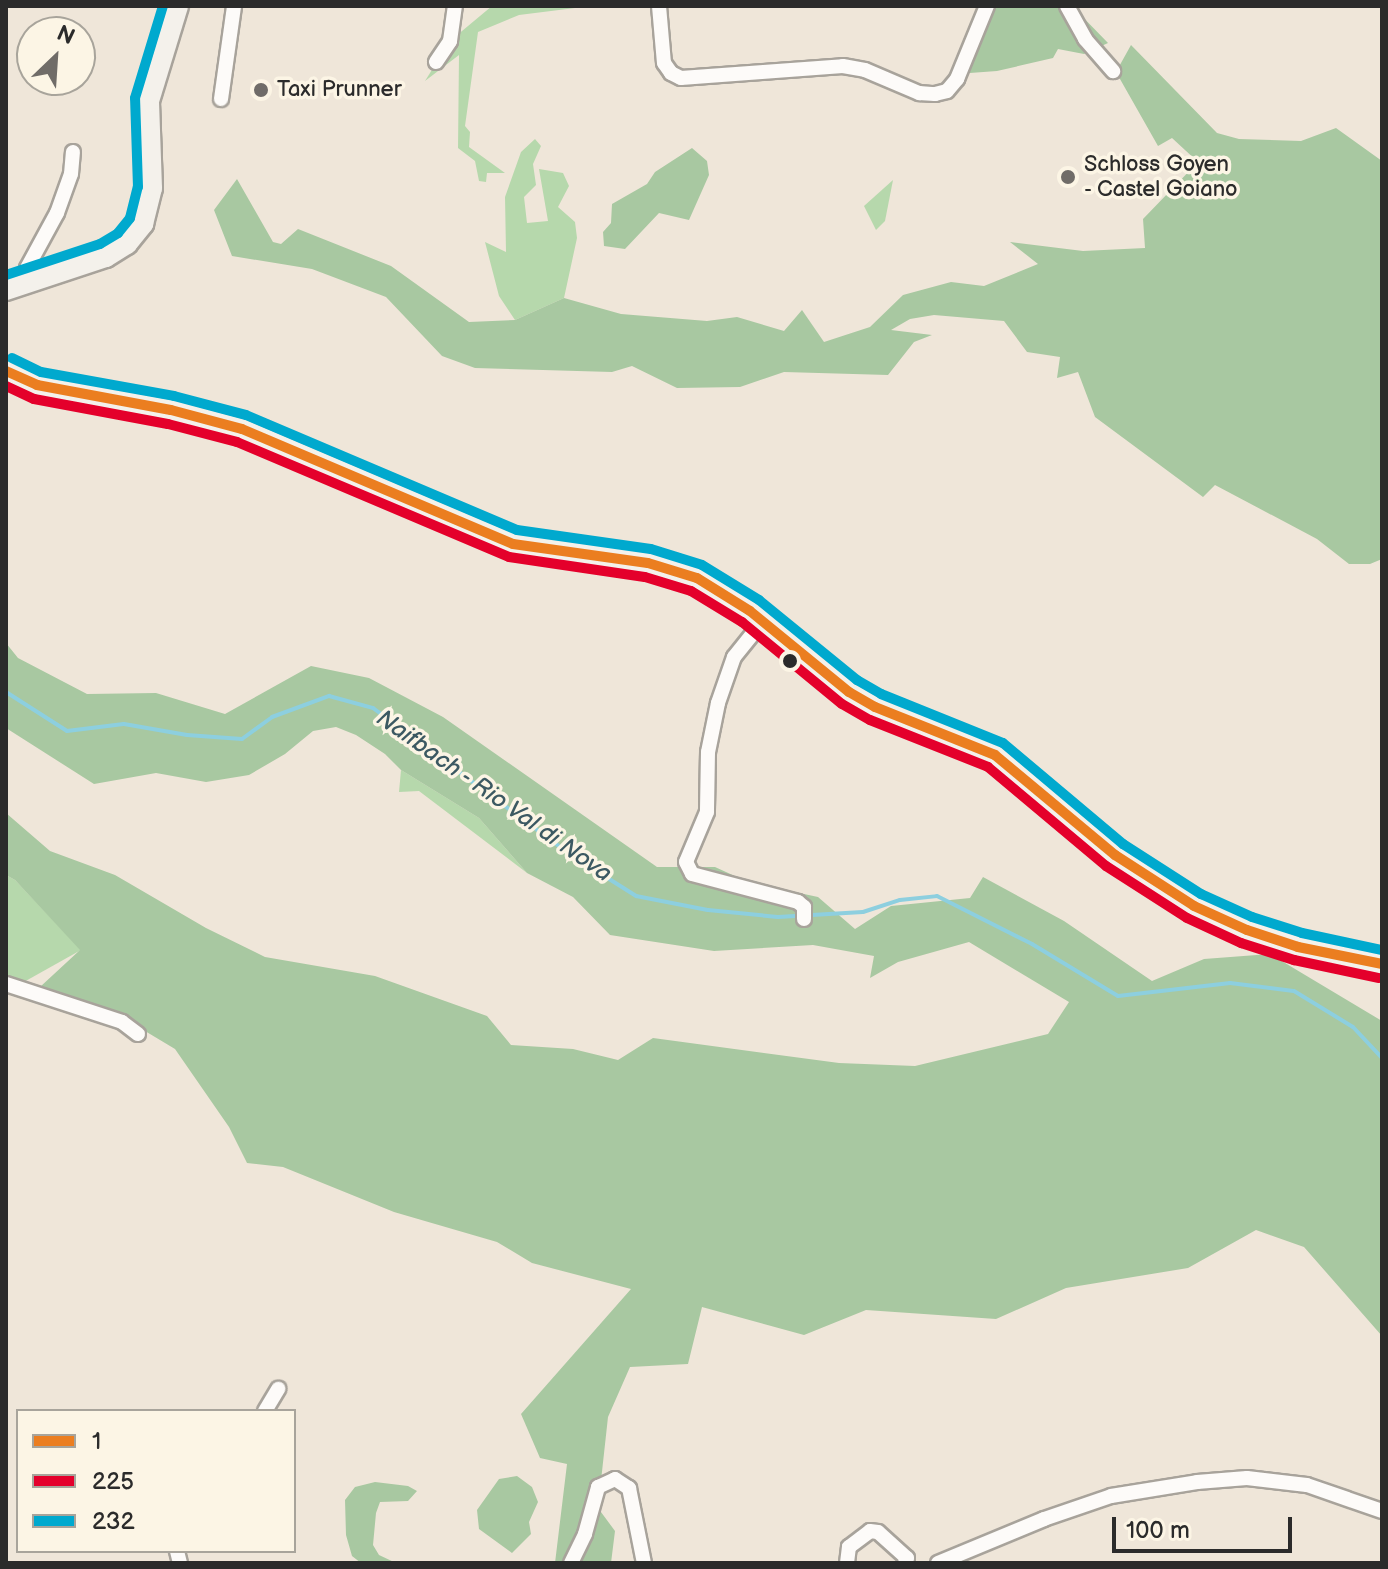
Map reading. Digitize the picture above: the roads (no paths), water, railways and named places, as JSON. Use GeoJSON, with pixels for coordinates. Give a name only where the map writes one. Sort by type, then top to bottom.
{"type":"FeatureCollection","features":[{"type":"Feature","properties":{"kind":"main road"},"geometry":{"type":"LineString","coordinates":[[15,288],[106,257],[127,244],[143,224],[152,188],[149,101],[178,6]]}},
{"type":"Feature","properties":{"kind":"main road"},"geometry":{"type":"LineString","coordinates":[[6,371],[37,385],[159,407],[242,429],[513,544],[619,557],[672,569],[712,585],[763,621],[849,692],[875,707],[995,755],[1115,855],[1194,906],[1247,930],[1298,947],[1382,964]]}},
{"type":"Feature","properties":{"kind":"street"},"geometry":{"type":"LineString","coordinates":[[221,99],[234,6]]}},
{"type":"Feature","properties":{"kind":"street"},"geometry":{"type":"LineString","coordinates":[[436,62],[450,41],[455,6]]}},
{"type":"Feature","properties":{"kind":"street"},"geometry":{"type":"LineString","coordinates":[[659,6],[664,63],[671,73],[681,78],[843,66],[865,70],[919,93],[935,94],[947,91],[957,79],[987,6]]}},
{"type":"Feature","properties":{"kind":"street"},"geometry":{"type":"LineString","coordinates":[[1067,6],[1085,39],[1113,71]]}},
{"type":"Feature","properties":{"kind":"street"},"geometry":{"type":"LineString","coordinates":[[15,288],[57,213],[71,174],[73,152]]}},
{"type":"Feature","properties":{"kind":"street"},"geometry":{"type":"LineString","coordinates":[[763,621],[734,657],[718,703],[708,752],[707,812],[686,862],[692,874],[798,902],[804,914]]}},
{"type":"Feature","properties":{"kind":"street"},"geometry":{"type":"LineString","coordinates":[[6,984],[122,1022],[138,1034]]}},
{"type":"Feature","properties":{"kind":"street"},"geometry":{"type":"LineString","coordinates":[[266,1409],[278,1389]]}},
{"type":"Feature","properties":{"kind":"street"},"geometry":{"type":"LineString","coordinates":[[938,1563],[1044,1519],[1111,1496],[1247,1478],[1307,1485],[1382,1511]]}},
{"type":"Feature","properties":{"kind":"street"},"geometry":{"type":"LineString","coordinates":[[571,1563],[585,1534],[598,1487],[615,1479],[629,1488],[644,1563]]}},
{"type":"Feature","properties":{"kind":"street"},"geometry":{"type":"LineString","coordinates":[[847,1563],[849,1547],[870,1531],[878,1532],[906,1561],[922,1563]]}},
{"type":"Feature","properties":{"kind":"waterway","name":"Naifbach - Rio Val di Nova"},"geometry":{"type":"LineString","coordinates":[[6,692],[67,731],[124,724],[187,735],[242,739],[272,717],[329,696],[373,708],[571,855],[636,896],[708,910],[778,917],[863,912],[900,900],[937,896],[1032,944],[1118,996],[1230,983],[1294,991],[1353,1027],[1382,1058]]}},
{"type":"Feature","properties":{"kind":"place","name":"Taxi Prunner"},"geometry":{"type":"Point","coordinates":[261,90]}},
{"type":"Feature","properties":{"kind":"place","name":"Schloss Goyen - Castel Goiano"},"geometry":{"type":"Point","coordinates":[1068,177]}}]}
